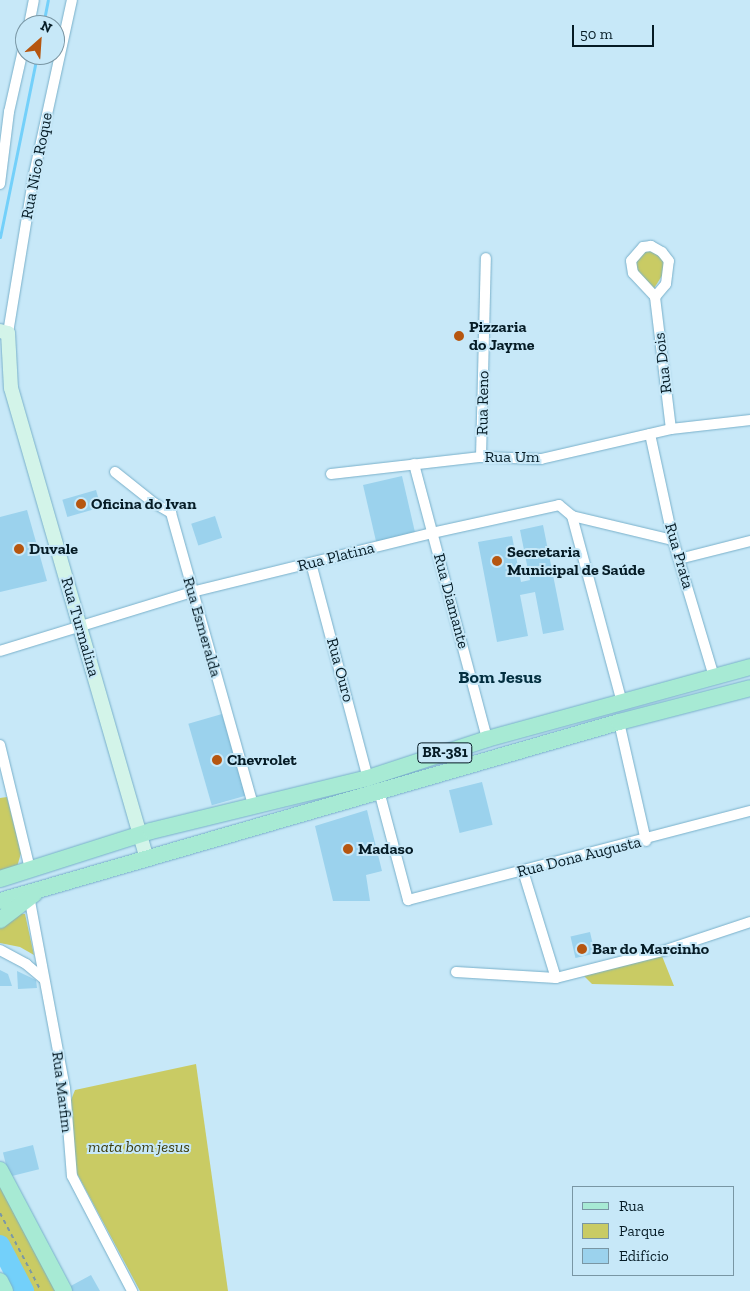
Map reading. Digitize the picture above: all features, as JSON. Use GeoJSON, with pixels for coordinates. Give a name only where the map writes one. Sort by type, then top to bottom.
{"type":"FeatureCollection","features":[{"type":"Feature","properties":{"kind":"main road","name":"Rua Turmalina"},"geometry":{"type":"LineString","coordinates":[[4,332],[11,388],[146,857]]}},
{"type":"Feature","properties":{"kind":"main road","name":"BR-381"},"geometry":{"type":"LineString","coordinates":[[0,879],[140,835],[368,778],[488,739],[750,667]]}},
{"type":"Feature","properties":{"kind":"main road","name":"BR-381"},"geometry":{"type":"LineString","coordinates":[[16,897],[48,884],[618,722],[750,688]]}},
{"type":"Feature","properties":{"kind":"main road"},"geometry":{"type":"LineString","coordinates":[[0,920],[16,897]]}},
{"type":"Feature","properties":{"kind":"main road"},"geometry":{"type":"LineString","coordinates":[[0,1170],[64,1291]]}},
{"type":"Feature","properties":{"kind":"main road"},"geometry":{"type":"LineString","coordinates":[[0,1281],[5,1291]]}},
{"type":"Feature","properties":{"kind":"street"},"geometry":{"type":"LineString","coordinates":[[31,15],[34,0]]}},
{"type":"Feature","properties":{"kind":"street","name":"Rua Nico Roque"},"geometry":{"type":"LineString","coordinates":[[4,332],[34,174],[72,0]]}},
{"type":"Feature","properties":{"kind":"street"},"geometry":{"type":"LineString","coordinates":[[0,184],[5,110],[18,65]]}},
{"type":"Feature","properties":{"kind":"street"},"geometry":{"type":"LineString","coordinates":[[651,246],[662,252],[669,261],[666,284],[655,297],[633,273],[630,261],[643,247],[651,246]]}},
{"type":"Feature","properties":{"kind":"street","name":"Rua Reno"},"geometry":{"type":"LineString","coordinates":[[482,457],[486,258]]}},
{"type":"Feature","properties":{"kind":"street","name":"Rua Dois"},"geometry":{"type":"LineString","coordinates":[[655,297],[671,429]]}},
{"type":"Feature","properties":{"kind":"street","name":"Rua Um"},"geometry":{"type":"LineString","coordinates":[[331,474],[482,457],[541,459],[671,429],[750,420]]}},
{"type":"Feature","properties":{"kind":"street","name":"Rua Prata"},"geometry":{"type":"LineString","coordinates":[[650,434],[673,540],[714,677]]}},
{"type":"Feature","properties":{"kind":"street","name":"Rua Diamante"},"geometry":{"type":"LineString","coordinates":[[414,464],[488,739]]}},
{"type":"Feature","properties":{"kind":"street","name":"Rua Esmeralda"},"geometry":{"type":"LineString","coordinates":[[115,472],[154,503],[171,512],[254,808]]}},
{"type":"Feature","properties":{"kind":"street","name":"Rua Platina"},"geometry":{"type":"LineString","coordinates":[[0,651],[80,628],[192,592],[432,532],[559,506],[572,516],[673,540]]}},
{"type":"Feature","properties":{"kind":"street"},"geometry":{"type":"LineString","coordinates":[[572,516],[622,702]]}},
{"type":"Feature","properties":{"kind":"street"},"geometry":{"type":"LineString","coordinates":[[679,559],[750,541]]}},
{"type":"Feature","properties":{"kind":"street","name":"Rua Ouro"},"geometry":{"type":"LineString","coordinates":[[312,563],[368,778]]}},
{"type":"Feature","properties":{"kind":"street"},"geometry":{"type":"LineString","coordinates":[[618,722],[646,841]]}},
{"type":"Feature","properties":{"kind":"street"},"geometry":{"type":"LineString","coordinates":[[0,745],[30,869]]}},
{"type":"Feature","properties":{"kind":"street","name":"Rua Dona Augusta"},"geometry":{"type":"LineString","coordinates":[[379,791],[408,900],[646,841],[750,811]]}},
{"type":"Feature","properties":{"kind":"street"},"geometry":{"type":"LineString","coordinates":[[524,872],[556,978]]}},
{"type":"Feature","properties":{"kind":"street","name":"Rua Marfim"},"geometry":{"type":"LineString","coordinates":[[16,897],[44,979],[65,1088],[72,1176],[132,1291]]}},
{"type":"Feature","properties":{"kind":"street"},"geometry":{"type":"LineString","coordinates":[[456,972],[556,978],[663,951],[750,922]]}},
{"type":"Feature","properties":{"kind":"street"},"geometry":{"type":"LineString","coordinates":[[0,950],[26,964],[44,979]]}},
{"type":"Feature","properties":{"kind":"path"},"geometry":{"type":"LineString","coordinates":[[0,1213],[41,1291]]}},
{"type":"Feature","properties":{"kind":"green space"},"geometry":{"type":"Polygon","coordinates":[[[651,249],[665,260],[665,271],[653,290],[640,278],[635,261],[638,254],[651,249]]]}},
{"type":"Feature","properties":{"kind":"green space"},"geometry":{"type":"Polygon","coordinates":[[[7,797],[21,853],[17,867],[0,874],[0,798],[7,797]]]}},
{"type":"Feature","properties":{"kind":"green space"},"geometry":{"type":"Polygon","coordinates":[[[16,913],[25,914],[34,955],[20,947],[0,943],[0,924],[16,913]]]}},
{"type":"Feature","properties":{"kind":"green space"},"geometry":{"type":"Polygon","coordinates":[[[662,956],[674,986],[592,984],[583,975],[662,956]]]}},
{"type":"Feature","properties":{"kind":"green space","name":"mata bom jesus"},"geometry":{"type":"Polygon","coordinates":[[[196,1064],[228,1291],[140,1291],[73,1166],[69,1105],[75,1090],[196,1064]]]}},
{"type":"Feature","properties":{"kind":"green space"},"geometry":{"type":"Polygon","coordinates":[[[0,1180],[59,1291],[14,1291],[0,1262],[0,1180]]]}},
{"type":"Feature","properties":{"kind":"building"},"geometry":{"type":"Polygon","coordinates":[[[402,476],[415,533],[376,542],[363,485],[402,476]]]}},
{"type":"Feature","properties":{"kind":"building","name":"Oficina do Ivan"},"geometry":{"type":"Polygon","coordinates":[[[96,490],[101,507],[67,517],[62,500],[96,490]]]}},
{"type":"Feature","properties":{"kind":"building","name":"Duvale"},"geometry":{"type":"Polygon","coordinates":[[[27,510],[47,581],[0,592],[0,517],[27,510]]]}},
{"type":"Feature","properties":{"kind":"building"},"geometry":{"type":"Polygon","coordinates":[[[215,516],[222,538],[198,546],[191,524],[215,516]]]}},
{"type":"Feature","properties":{"kind":"building"},"geometry":{"type":"Polygon","coordinates":[[[543,525],[564,630],[543,634],[535,592],[520,595],[528,636],[497,642],[478,542],[512,536],[521,582],[530,580],[520,530],[543,525]]]}},
{"type":"Feature","properties":{"kind":"building","name":"Chevrolet"},"geometry":{"type":"Polygon","coordinates":[[[222,714],[245,796],[212,805],[188,724],[222,714]]]}},
{"type":"Feature","properties":{"kind":"building"},"geometry":{"type":"Polygon","coordinates":[[[482,782],[493,825],[460,833],[449,790],[482,782]]]}},
{"type":"Feature","properties":{"kind":"building","name":"Madaso"},"geometry":{"type":"Polygon","coordinates":[[[367,810],[382,871],[366,875],[370,901],[333,901],[315,826],[367,810]]]}},
{"type":"Feature","properties":{"kind":"building"},"geometry":{"type":"Polygon","coordinates":[[[590,932],[595,953],[575,958],[571,936],[590,932]]]}},
{"type":"Feature","properties":{"kind":"building"},"geometry":{"type":"Polygon","coordinates":[[[0,970],[8,974],[12,986],[0,986],[0,970]]]}},
{"type":"Feature","properties":{"kind":"building"},"geometry":{"type":"Polygon","coordinates":[[[17,971],[36,980],[37,988],[18,989],[17,971]]]}},
{"type":"Feature","properties":{"kind":"building"},"geometry":{"type":"Polygon","coordinates":[[[33,1145],[39,1169],[9,1177],[3,1152],[33,1145]]]}},
{"type":"Feature","properties":{"kind":"building"},"geometry":{"type":"Polygon","coordinates":[[[91,1275],[100,1291],[69,1291],[67,1288],[91,1275]]]}},
{"type":"Feature","properties":{"kind":"waterway"},"geometry":{"type":"LineString","coordinates":[[45,15],[48,0]]}},
{"type":"Feature","properties":{"kind":"waterway"},"geometry":{"type":"LineString","coordinates":[[0,237],[35,65]]}},
{"type":"Feature","properties":{"kind":"waterway"},"geometry":{"type":"LineString","coordinates":[[0,1245],[24,1291]]}},
{"type":"Feature","properties":{"kind":"place","name":"Pizzaria do Jayme"},"geometry":{"type":"Point","coordinates":[459,336]}},
{"type":"Feature","properties":{"kind":"place","name":"Oficina do Ivan"},"geometry":{"type":"Point","coordinates":[81,504]}},
{"type":"Feature","properties":{"kind":"place","name":"Duvale"},"geometry":{"type":"Point","coordinates":[19,549]}},
{"type":"Feature","properties":{"kind":"place","name":"Secretaria Municipal de Saúde"},"geometry":{"type":"Point","coordinates":[497,561]}},
{"type":"Feature","properties":{"kind":"place","name":"Chevrolet"},"geometry":{"type":"Point","coordinates":[217,760]}},
{"type":"Feature","properties":{"kind":"place","name":"Madaso"},"geometry":{"type":"Point","coordinates":[348,849]}},
{"type":"Feature","properties":{"kind":"place","name":"Bar do Marcinho"},"geometry":{"type":"Point","coordinates":[582,949]}},
{"type":"Feature","properties":{"kind":"district","name":"Bom Jesus"},"geometry":{"type":"Point","coordinates":[500,677]}}]}
